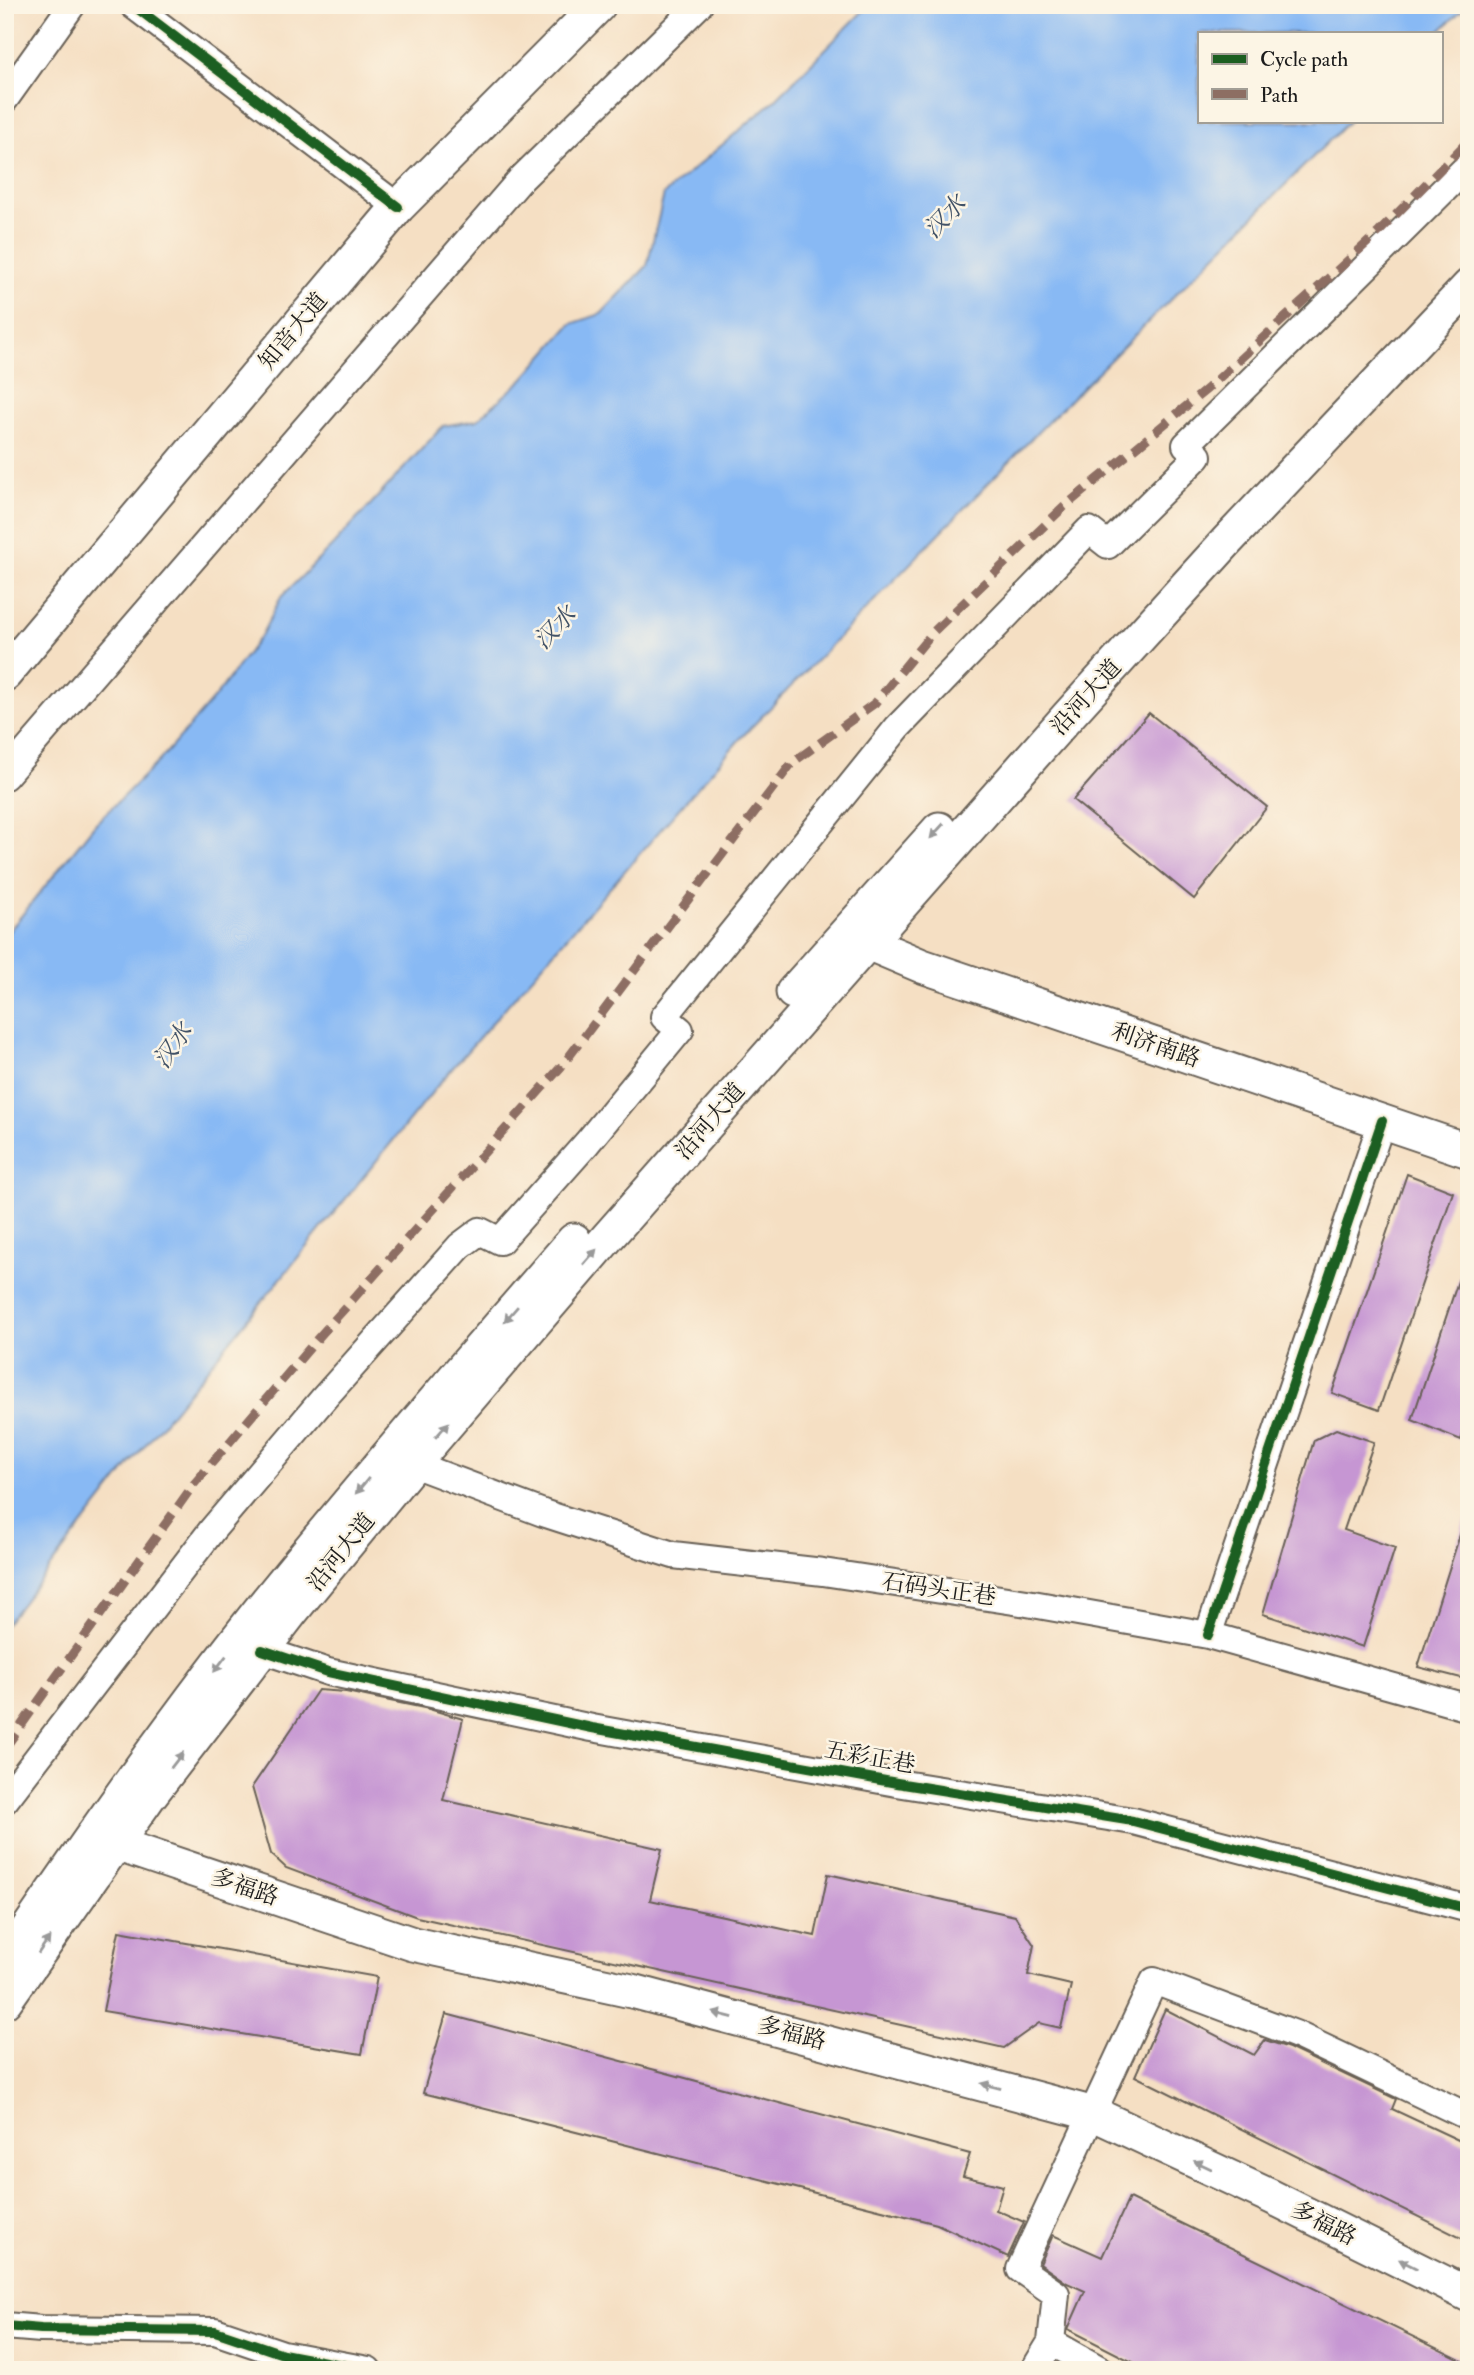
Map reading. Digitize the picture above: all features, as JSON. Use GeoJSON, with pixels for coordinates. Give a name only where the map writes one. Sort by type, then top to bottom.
{"type":"FeatureCollection","features":[{"type":"Feature","properties":{"kind":"main road","name":"知音大道"},"geometry":{"type":"LineString","coordinates":[[5,674],[398,207],[599,5]]}},
{"type":"Feature","properties":{"kind":"main road","name":"沿河大道"},"geometry":{"type":"LineString","coordinates":[[5,1962],[103,1841],[148,1798],[262,1650],[413,1464],[607,1238],[1067,684],[1302,431],[1469,262]]}},
{"type":"Feature","properties":{"kind":"main road","name":"沿河大道"},"geometry":{"type":"LineString","coordinates":[[5,2001],[103,1841],[257,1614],[383,1461],[562,1254],[1469,286]]}},
{"type":"Feature","properties":{"kind":"main road","name":"利济南路"},"geometry":{"type":"LineString","coordinates":[[857,938],[935,970],[1469,1151]]}},
{"type":"Feature","properties":{"kind":"main road","name":"多福路"},"geometry":{"type":"LineString","coordinates":[[103,1841],[413,1944],[636,1992],[1094,2114],[1272,2197],[1469,2295]]}},
{"type":"Feature","properties":{"kind":"street"},"geometry":{"type":"LineString","coordinates":[[5,99],[72,5]]}},
{"type":"Feature","properties":{"kind":"street"},"geometry":{"type":"LineString","coordinates":[[133,5],[398,207]]}},
{"type":"Feature","properties":{"kind":"street"},"geometry":{"type":"LineString","coordinates":[[5,776],[521,179],[699,5]]}},
{"type":"Feature","properties":{"kind":"street"},"geometry":{"type":"LineString","coordinates":[[5,1800],[212,1530],[324,1398],[460,1246],[480,1231],[500,1241],[587,1143],[680,1030],[664,1017],[898,727],[1089,530],[1108,545],[1162,492],[1198,456],[1186,445],[1469,165]]}},
{"type":"Feature","properties":{"kind":"street"},"geometry":{"type":"LineString","coordinates":[[1208,1636],[1382,1121]]}},
{"type":"Feature","properties":{"kind":"street","name":"石码头正巷"},"geometry":{"type":"LineString","coordinates":[[413,1464],[543,1513],[673,1555],[823,1572],[1000,1598],[1208,1636],[1469,1707]]}},
{"type":"Feature","properties":{"kind":"street","name":"五彩正巷"},"geometry":{"type":"LineString","coordinates":[[262,1650],[328,1672],[592,1728],[897,1783],[1133,1821],[1469,1909]]}},
{"type":"Feature","properties":{"kind":"street"},"geometry":{"type":"LineString","coordinates":[[1034,2370],[1051,2342],[1056,2294],[1020,2269],[1154,1981],[1295,2034],[1469,2116]]}},
{"type":"Feature","properties":{"kind":"street"},"geometry":{"type":"LineString","coordinates":[[5,2326],[41,2329],[215,2331],[283,2354],[368,2370]]}},
{"type":"Feature","properties":{"kind":"street"},"geometry":{"type":"LineString","coordinates":[[1051,2342],[1101,2370]]}},
{"type":"Feature","properties":{"kind":"water","name":"汉水"},"geometry":{"type":"Polygon","coordinates":[[[869,5],[1467,5],[1439,32],[1198,32],[1198,122],[1348,122],[1037,433],[739,740],[443,1079],[134,1459],[5,1625],[5,936],[96,823],[160,760],[215,697],[262,634],[281,597],[443,426],[477,420],[523,379],[571,324],[601,314],[647,266],[664,194],[774,101],[869,5]]]}},
{"type":"Feature","properties":{"kind":"building"},"geometry":{"type":"Polygon","coordinates":[[[1149,713],[1267,807],[1194,899],[1073,800],[1149,713]]]}},
{"type":"Feature","properties":{"kind":"building"},"geometry":{"type":"Polygon","coordinates":[[[1407,1174],[1453,1192],[1379,1410],[1332,1393],[1407,1174]]]}},
{"type":"Feature","properties":{"kind":"building"},"geometry":{"type":"Polygon","coordinates":[[[1466,1257],[1469,1257],[1469,1417],[1461,1440],[1412,1420],[1466,1257]]]}},
{"type":"Feature","properties":{"kind":"building"},"geometry":{"type":"Polygon","coordinates":[[[1336,1429],[1374,1442],[1344,1530],[1395,1548],[1363,1647],[1263,1614],[1314,1440],[1336,1429]]]}},
{"type":"Feature","properties":{"kind":"building"},"geometry":{"type":"Polygon","coordinates":[[[1465,1519],[1469,1519],[1469,1680],[1418,1667],[1465,1519]]]}},
{"type":"Feature","properties":{"kind":"building"},"geometry":{"type":"Polygon","coordinates":[[[318,1690],[346,1692],[463,1719],[443,1800],[662,1849],[650,1900],[815,1936],[828,1874],[1015,1916],[1034,1945],[1028,1975],[1071,1985],[1061,2028],[1039,2023],[1004,2048],[417,1917],[286,1868],[271,1854],[252,1787],[318,1690]]]}},
{"type":"Feature","properties":{"kind":"building"},"geometry":{"type":"Polygon","coordinates":[[[119,1931],[377,1977],[362,2054],[103,2011],[119,1931]]]}},
{"type":"Feature","properties":{"kind":"building"},"geometry":{"type":"Polygon","coordinates":[[[1165,2009],[1254,2055],[1265,2040],[1289,2048],[1396,2099],[1392,2109],[1469,2145],[1469,2242],[1135,2076],[1165,2009]]]}},
{"type":"Feature","properties":{"kind":"building"},"geometry":{"type":"Polygon","coordinates":[[[446,2014],[970,2154],[963,2176],[1003,2186],[996,2210],[1024,2222],[1008,2257],[937,2224],[423,2093],[446,2014]]]}},
{"type":"Feature","properties":{"kind":"building"},"geometry":{"type":"Polygon","coordinates":[[[1129,2198],[1469,2364],[1469,2370],[1148,2370],[1068,2329],[1085,2291],[1067,2283],[1040,2264],[1053,2235],[1102,2257],[1129,2198]]]}},
{"type":"Feature","properties":{"kind":"marked path"},"geometry":{"type":"LineString","coordinates":[[5,1748],[194,1484],[319,1337],[561,1067],[792,763],[875,703],[933,632],[1064,507],[1207,389],[1379,232],[1469,140]]}},
{"type":"Feature","properties":{"kind":"cycle path"},"geometry":{"type":"LineString","coordinates":[[133,5],[398,207]]}},
{"type":"Feature","properties":{"kind":"cycle path"},"geometry":{"type":"LineString","coordinates":[[1208,1635],[1382,1121]]}},
{"type":"Feature","properties":{"kind":"cycle path"},"geometry":{"type":"LineString","coordinates":[[262,1650],[328,1672],[592,1728],[897,1783],[1133,1821],[1469,1909]]}},
{"type":"Feature","properties":{"kind":"cycle path"},"geometry":{"type":"LineString","coordinates":[[5,2326],[41,2329],[215,2331],[283,2354],[368,2370]]}}]}
